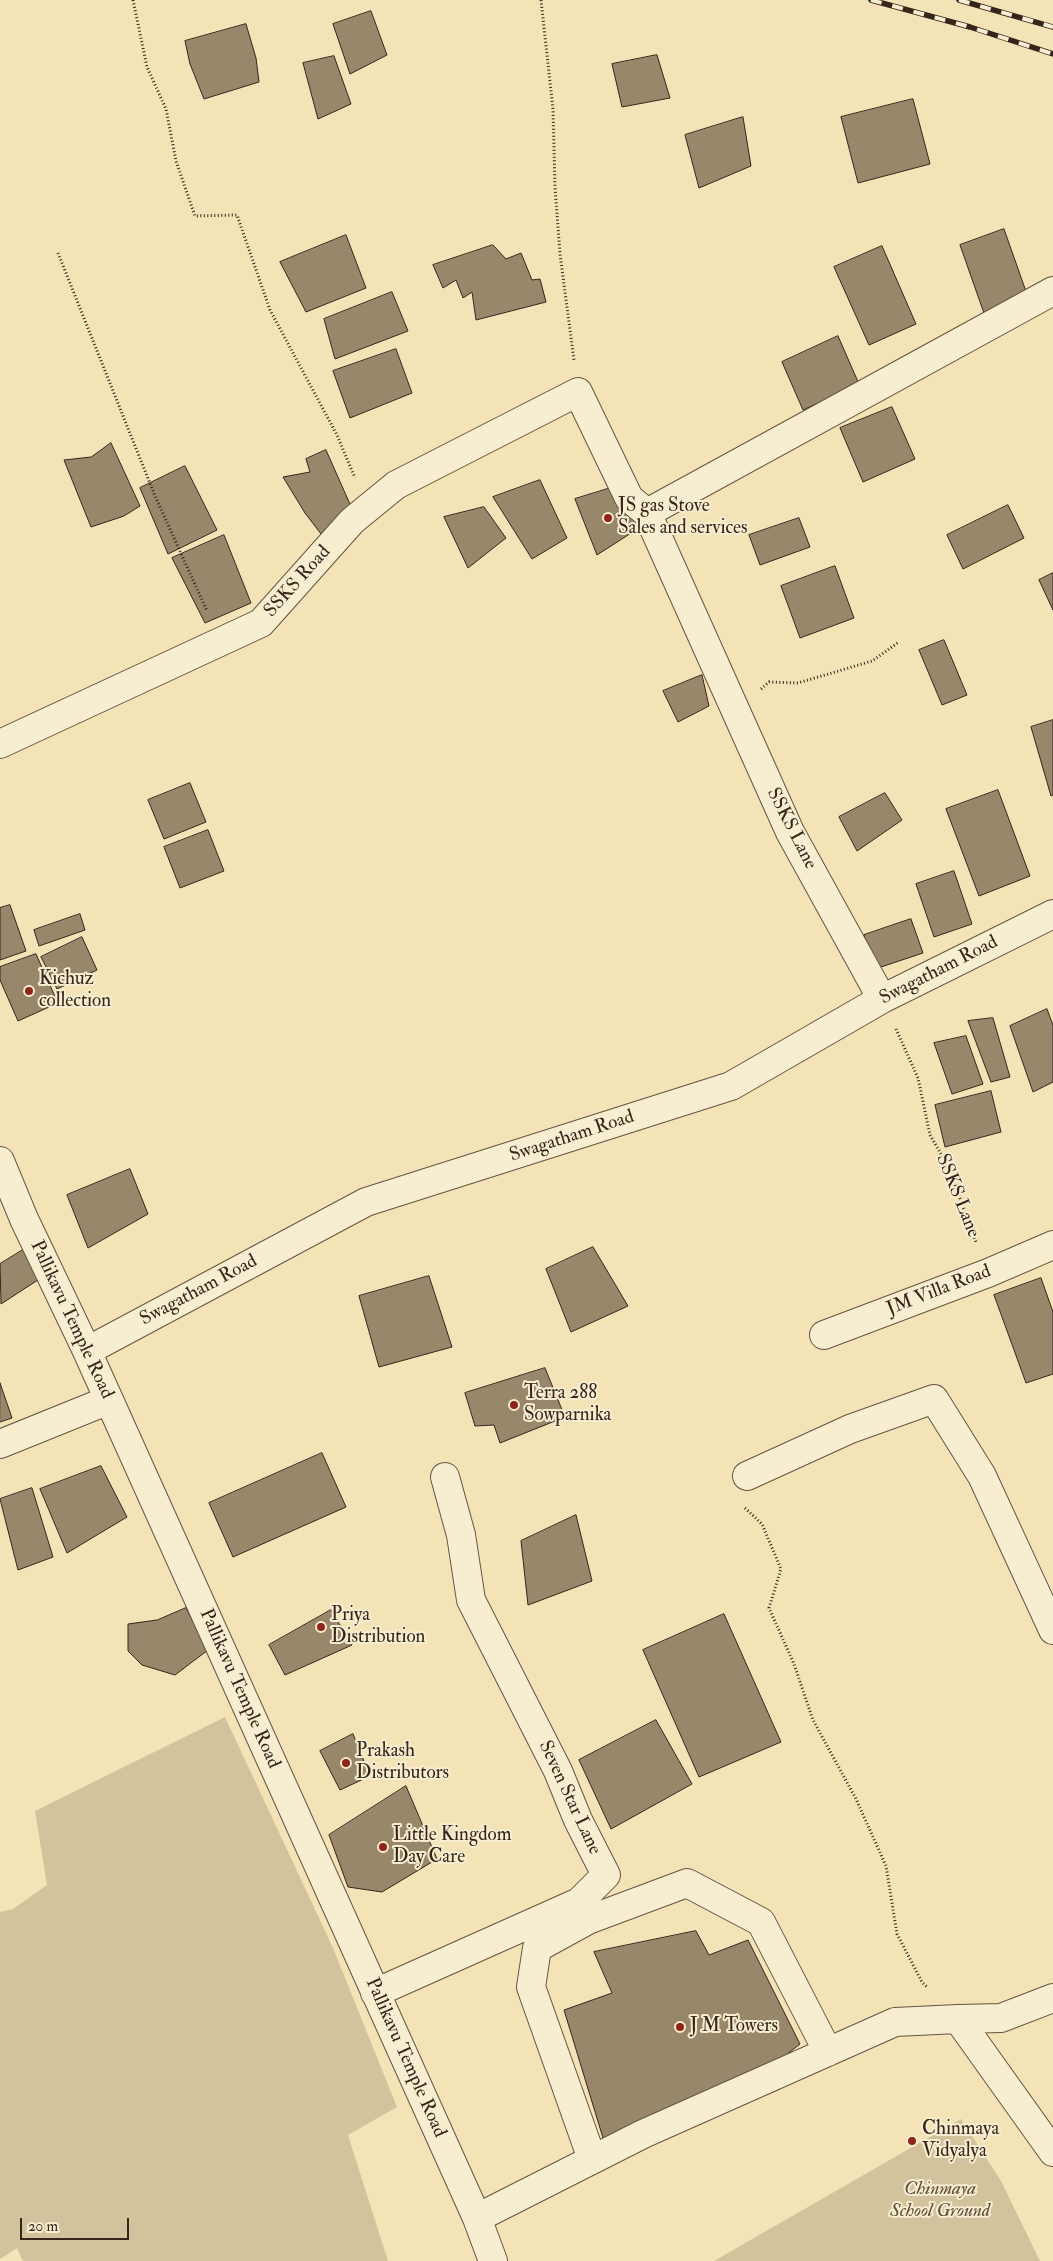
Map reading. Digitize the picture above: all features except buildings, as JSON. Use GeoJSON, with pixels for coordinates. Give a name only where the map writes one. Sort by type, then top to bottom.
{"type":"FeatureCollection","features":[{"type":"Feature","properties":{"kind":"street"},"geometry":{"type":"LineString","coordinates":[[647,513],[1053,291]]}},
{"type":"Feature","properties":{"kind":"street","name":"SSKS Road"},"geometry":{"type":"LineString","coordinates":[[0,744],[261,623],[352,521],[396,484],[578,392]]}},
{"type":"Feature","properties":{"kind":"street","name":"SSKS Lane"},"geometry":{"type":"LineString","coordinates":[[578,392],[629,498],[647,513],[790,832],[882,999]]}},
{"type":"Feature","properties":{"kind":"street","name":"Swagatham Road"},"geometry":{"type":"LineString","coordinates":[[87,1351],[366,1202],[732,1086],[882,999],[1053,914]]}},
{"type":"Feature","properties":{"kind":"street","name":"Pallikavu Temple Road"},"geometry":{"type":"LineString","coordinates":[[0,1161],[24,1220],[87,1351],[477,2218],[493,2261]]}},
{"type":"Feature","properties":{"kind":"street","name":"JM Villa Road"},"geometry":{"type":"LineString","coordinates":[[824,1335],[988,1273],[1053,1245]]}},
{"type":"Feature","properties":{"kind":"street"},"geometry":{"type":"LineString","coordinates":[[747,1476],[850,1428],[934,1399],[982,1476],[1053,1630]]}},
{"type":"Feature","properties":{"kind":"street"},"geometry":{"type":"LineString","coordinates":[[0,1444],[109,1400]]}},
{"type":"Feature","properties":{"kind":"street","name":"Seven Star Lane"},"geometry":{"type":"LineString","coordinates":[[375,1993],[579,1902],[606,1876],[578,1820],[558,1772],[471,1600],[461,1535],[445,1477]]}},
{"type":"Feature","properties":{"kind":"street"},"geometry":{"type":"LineString","coordinates":[[592,2159],[531,1987],[537,1948],[588,1920],[687,1883],[761,1922],[828,2052]]}},
{"type":"Feature","properties":{"kind":"street"},"geometry":{"type":"LineString","coordinates":[[477,2218],[643,2134],[895,2022],[1002,2018],[1053,1998]]}},
{"type":"Feature","properties":{"kind":"street"},"geometry":{"type":"LineString","coordinates":[[958,2019],[1053,2152]]}},
{"type":"Feature","properties":{"kind":"path"},"geometry":{"type":"LineString","coordinates":[[133,0],[147,67],[166,109],[176,161],[195,216],[237,215],[270,310],[337,435],[354,476],[374,503]]}},
{"type":"Feature","properties":{"kind":"path"},"geometry":{"type":"LineString","coordinates":[[541,0],[553,109],[555,187],[560,254],[578,392]]}},
{"type":"Feature","properties":{"kind":"path"},"geometry":{"type":"LineString","coordinates":[[58,252],[155,496],[220,642]]}},
{"type":"Feature","properties":{"kind":"path"},"geometry":{"type":"LineString","coordinates":[[736,710],[769,682],[798,683],[872,661],[899,642]]}},
{"type":"Feature","properties":{"kind":"path","name":"SSKS Lane"},"geometry":{"type":"LineString","coordinates":[[882,999],[918,1078],[930,1135],[948,1166],[988,1273]]}},
{"type":"Feature","properties":{"kind":"path"},"geometry":{"type":"LineString","coordinates":[[744,1508],[762,1524],[781,1569],[770,1608],[794,1664],[814,1720],[856,1800],[886,1866],[897,1934],[922,1982],[958,2019]]}},
{"type":"Feature","properties":{"kind":"green space"},"geometry":{"type":"Polygon","coordinates":[[[225,1717],[333,1948],[397,2107],[348,2135],[388,2261],[23,2261],[17,2248],[0,2259],[0,1912],[13,1909],[47,1885],[35,1811],[225,1717]]]}},
{"type":"Feature","properties":{"kind":"green space","name":"Chinmaya School Ground"},"geometry":{"type":"Polygon","coordinates":[[[961,2119],[1001,2181],[1040,2261],[714,2261],[961,2119]]]}},
{"type":"Feature","properties":{"kind":"railway"},"geometry":{"type":"LineString","coordinates":[[871,0],[970,27],[1053,54]]}},
{"type":"Feature","properties":{"kind":"railway"},"geometry":{"type":"LineString","coordinates":[[959,0],[1053,27]]}},
{"type":"Feature","properties":{"kind":"place","name":"JS gas Stove Sales and services"},"geometry":{"type":"Point","coordinates":[608,518]}},
{"type":"Feature","properties":{"kind":"place","name":"Kichuz collection"},"geometry":{"type":"Point","coordinates":[29,991]}},
{"type":"Feature","properties":{"kind":"place","name":"Terra 288 Sowparnika"},"geometry":{"type":"Point","coordinates":[514,1405]}},
{"type":"Feature","properties":{"kind":"place","name":"Priya Distribution"},"geometry":{"type":"Point","coordinates":[321,1627]}},
{"type":"Feature","properties":{"kind":"place","name":"Prakash Distributors"},"geometry":{"type":"Point","coordinates":[346,1763]}},
{"type":"Feature","properties":{"kind":"place","name":"Little Kingdom Day Care"},"geometry":{"type":"Point","coordinates":[383,1847]}},
{"type":"Feature","properties":{"kind":"place","name":"J M Towers"},"geometry":{"type":"Point","coordinates":[680,2027]}},
{"type":"Feature","properties":{"kind":"place","name":"Chinmaya Vidyalya"},"geometry":{"type":"Point","coordinates":[912,2141]}}]}
